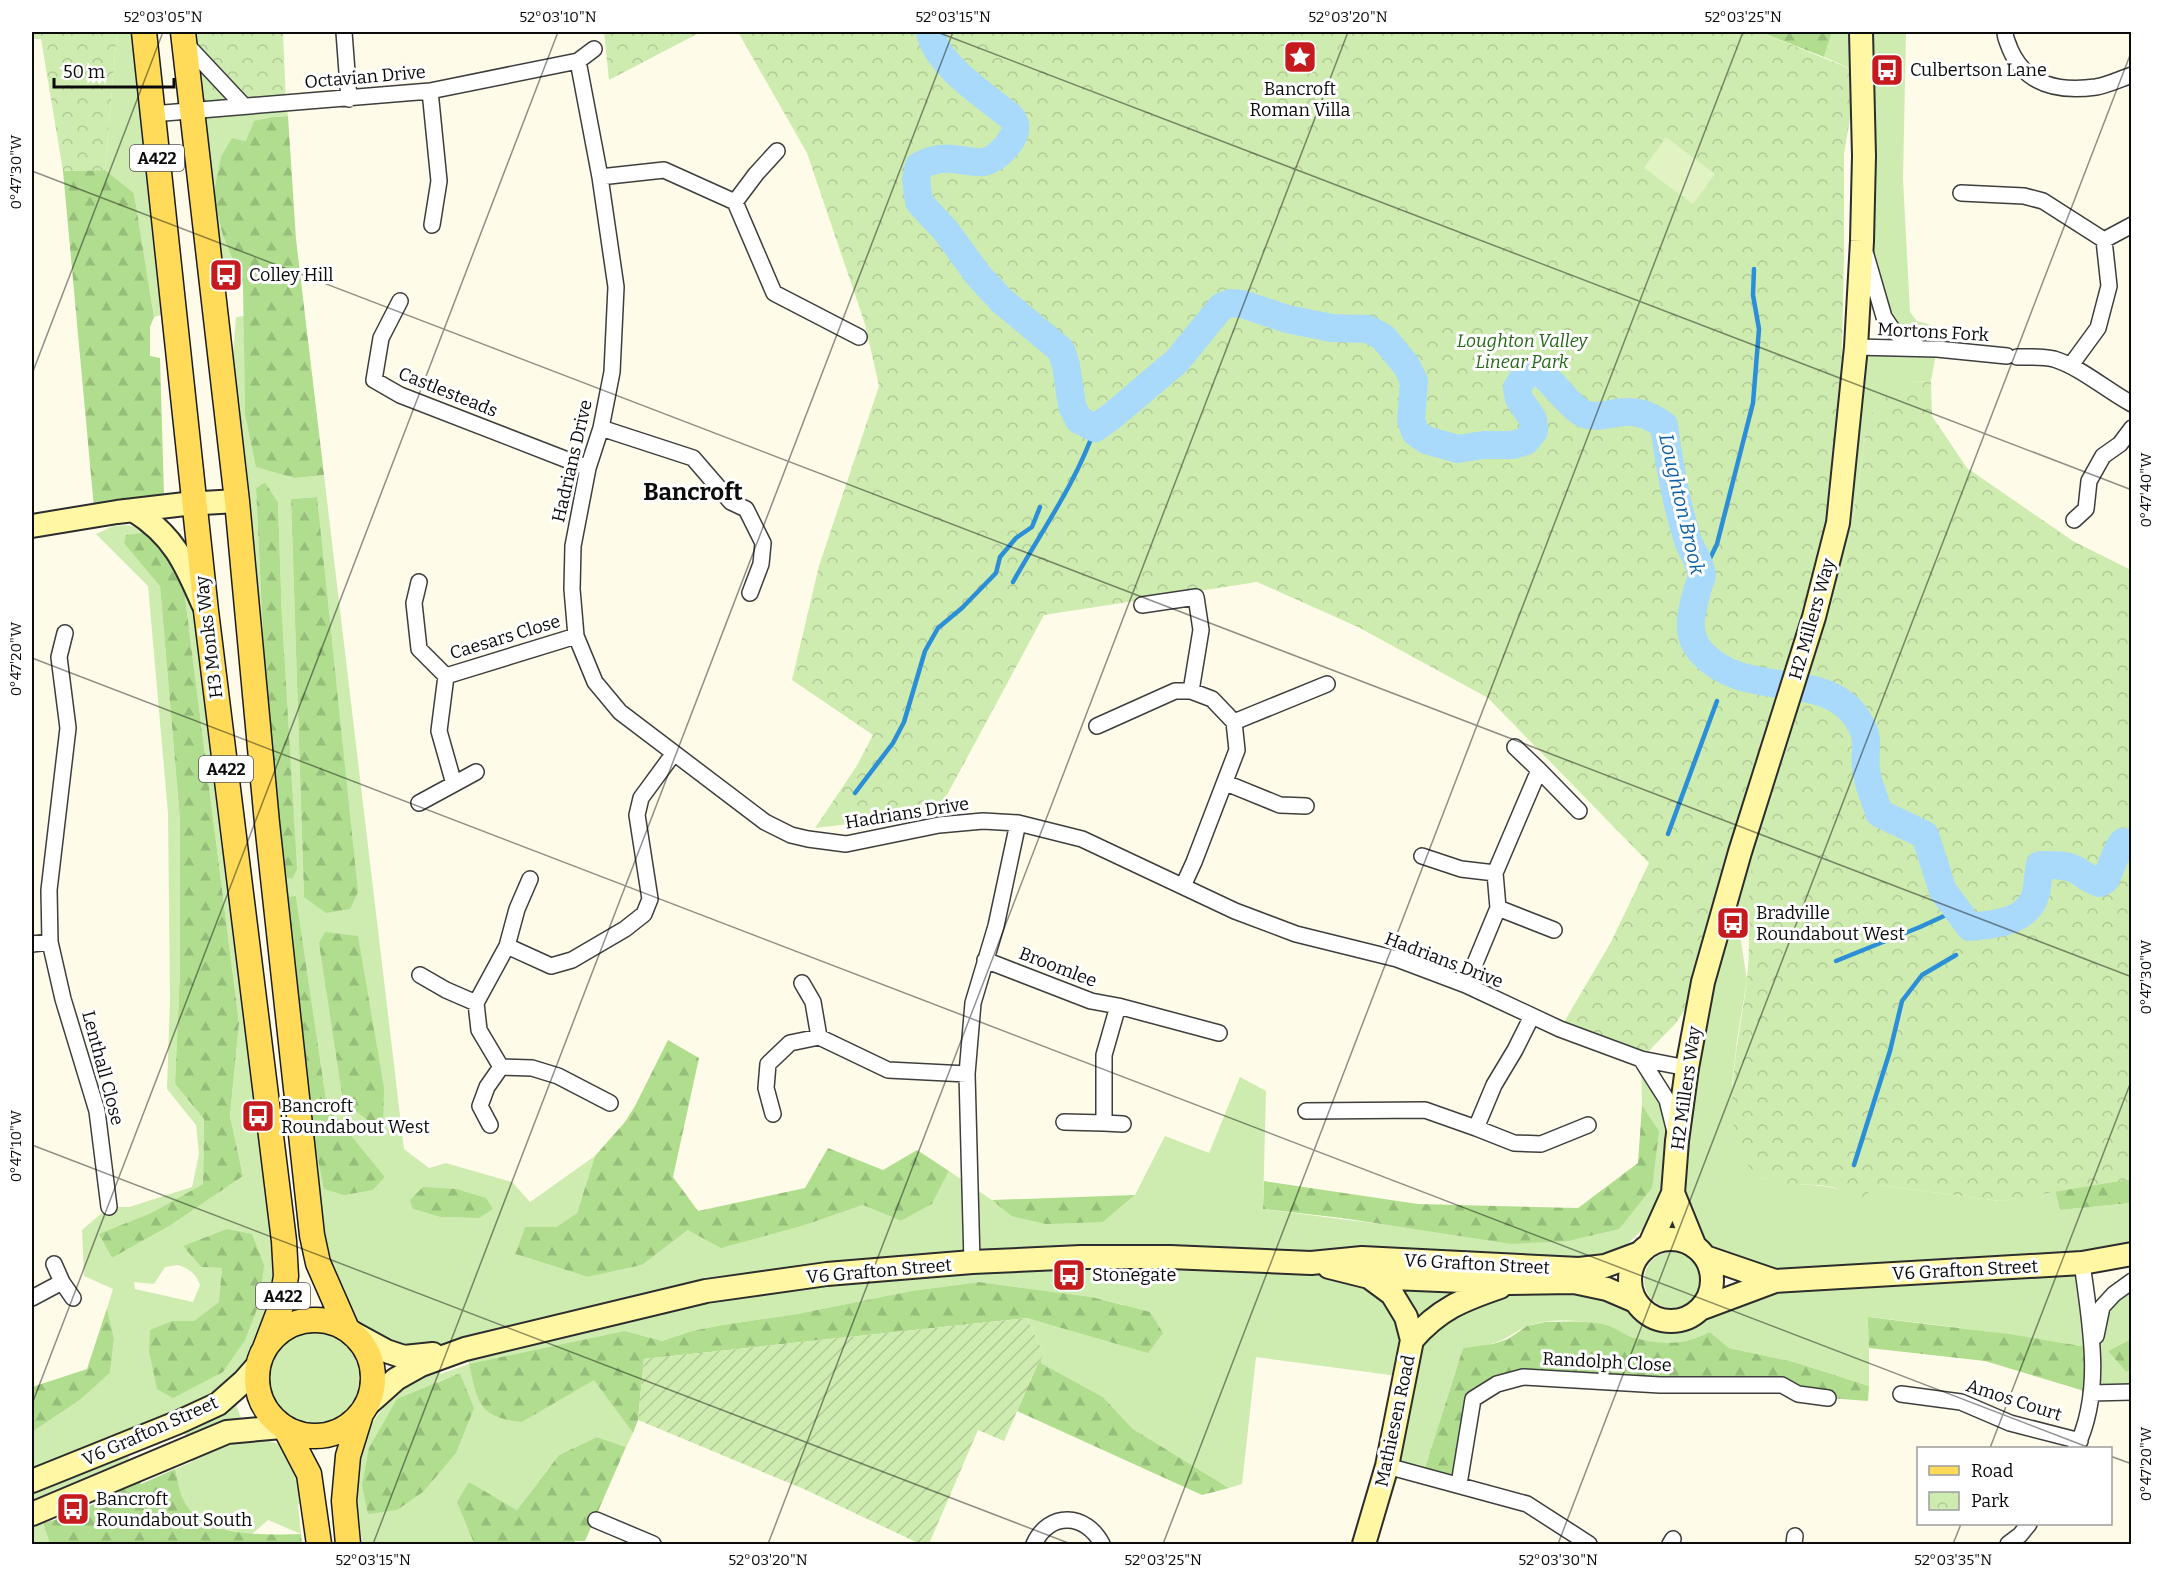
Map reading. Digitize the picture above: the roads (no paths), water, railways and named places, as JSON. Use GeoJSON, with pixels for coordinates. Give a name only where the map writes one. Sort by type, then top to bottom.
{"type":"FeatureCollection","features":[{"type":"Feature","properties":{"kind":"main road","name":"H3 Monks Way"},"geometry":{"type":"LineString","coordinates":[[144,32],[206,610],[284,1241],[286,1276],[281,1306],[262,1356]]}},
{"type":"Feature","properties":{"kind":"main road","name":"A422"},"geometry":{"type":"LineString","coordinates":[[184,37],[237,501],[267,823],[312,1235],[318,1263],[350,1331],[363,1345],[374,1374],[373,1389],[348,1456],[344,1501],[348,1545]]}},
{"type":"Feature","properties":{"kind":"main road","name":"A422"},"geometry":{"type":"LineString","coordinates":[[319,1545],[309,1474],[284,1428],[269,1415],[261,1400],[257,1383],[262,1356],[277,1334],[293,1324],[311,1320],[329,1321],[350,1331]]}},
{"type":"Feature","properties":{"kind":"main road"},"geometry":{"type":"LineString","coordinates":[[284,1428],[305,1436],[326,1436],[345,1428],[364,1409]]}},
{"type":"Feature","properties":{"kind":"street"},"geometry":{"type":"LineString","coordinates":[[344,32],[349,99]]}},
{"type":"Feature","properties":{"kind":"street","name":"H2 Millers Way"},"geometry":{"type":"LineString","coordinates":[[1645,1249],[1673,1193],[1677,1141],[1687,1068],[1703,982],[1740,852],[1814,617],[1838,523],[1856,347],[1862,241],[1864,156],[1861,32]]}},
{"type":"Feature","properties":{"kind":"street"},"geometry":{"type":"LineString","coordinates":[[2005,32],[2016,62],[2033,79],[2062,88],[2098,87],[2132,75]]}},
{"type":"Feature","properties":{"kind":"street"},"geometry":{"type":"LineString","coordinates":[[184,37],[244,106]]}},
{"type":"Feature","properties":{"kind":"street"},"geometry":{"type":"LineString","coordinates":[[578,61],[594,49]]}},
{"type":"Feature","properties":{"kind":"street","name":"Octavian Drive"},"geometry":{"type":"LineString","coordinates":[[152,114],[430,92],[578,61]]}},
{"type":"Feature","properties":{"kind":"street","name":"Hadrians Drive"},"geometry":{"type":"LineString","coordinates":[[578,61],[600,177],[616,287],[612,372],[601,428],[588,468],[573,546],[572,590],[576,636],[595,682],[620,712],[765,822],[791,835],[846,844],[939,825],[983,821],[1018,823],[1082,839],[1235,911],[1296,934],[1397,959],[1466,985],[1560,1029],[1641,1059],[1687,1068]]}},
{"type":"Feature","properties":{"kind":"street"},"geometry":{"type":"LineString","coordinates":[[430,92],[439,180],[432,225]]}},
{"type":"Feature","properties":{"kind":"street"},"geometry":{"type":"LineString","coordinates":[[735,202],[777,151]]}},
{"type":"Feature","properties":{"kind":"street"},"geometry":{"type":"LineString","coordinates":[[600,177],[664,170],[735,202],[774,293],[858,337]]}},
{"type":"Feature","properties":{"kind":"street"},"geometry":{"type":"LineString","coordinates":[[1961,193],[2024,196],[2043,201],[2104,240]]}},
{"type":"Feature","properties":{"kind":"street"},"geometry":{"type":"LineString","coordinates":[[2104,240],[2132,225]]}},
{"type":"Feature","properties":{"kind":"street"},"geometry":{"type":"LineString","coordinates":[[2071,365],[2098,328],[2109,286],[2104,240]]}},
{"type":"Feature","properties":{"kind":"street"},"geometry":{"type":"LineString","coordinates":[[1862,241],[1884,317],[1894,332],[1923,349]]}},
{"type":"Feature","properties":{"kind":"street","name":"Castlesteads"},"geometry":{"type":"LineString","coordinates":[[400,301],[381,338],[374,380],[400,395],[588,468]]}},
{"type":"Feature","properties":{"kind":"street","name":"Mortons Fork"},"geometry":{"type":"LineString","coordinates":[[1856,347],[2051,358],[2071,365],[2132,404]]}},
{"type":"Feature","properties":{"kind":"street"},"geometry":{"type":"LineString","coordinates":[[601,428],[693,458],[731,502],[746,509],[763,543],[761,564],[750,593]]}},
{"type":"Feature","properties":{"kind":"street"},"geometry":{"type":"LineString","coordinates":[[2074,520],[2086,509],[2089,481],[2103,456],[2120,444],[2132,428]]}},
{"type":"Feature","properties":{"kind":"street"},"geometry":{"type":"LineString","coordinates":[[32,525],[133,510],[237,501]]}},
{"type":"Feature","properties":{"kind":"street"},"geometry":{"type":"LineString","coordinates":[[133,510],[149,520],[175,547],[206,610]]}},
{"type":"Feature","properties":{"kind":"street","name":"Caesars Close"},"geometry":{"type":"LineString","coordinates":[[419,582],[414,603],[419,650],[446,676]]}},
{"type":"Feature","properties":{"kind":"street"},"geometry":{"type":"LineString","coordinates":[[1142,605],[1196,597],[1201,630],[1191,691]]}},
{"type":"Feature","properties":{"kind":"street","name":"Lenthall Close"},"geometry":{"type":"LineString","coordinates":[[65,633],[59,657],[68,728],[49,890],[50,942],[63,999],[98,1111],[109,1207]]}},
{"type":"Feature","properties":{"kind":"street","name":"Caesars Close"},"geometry":{"type":"LineString","coordinates":[[446,676],[576,636]]}},
{"type":"Feature","properties":{"kind":"street","name":"Caesars Close"},"geometry":{"type":"LineString","coordinates":[[446,676],[439,731],[454,784]]}},
{"type":"Feature","properties":{"kind":"street"},"geometry":{"type":"LineString","coordinates":[[1234,722],[1327,684]]}},
{"type":"Feature","properties":{"kind":"street"},"geometry":{"type":"LineString","coordinates":[[1097,726],[1175,691],[1191,691],[1212,699],[1234,722],[1237,750],[1226,783],[1183,886]]}},
{"type":"Feature","properties":{"kind":"street"},"geometry":{"type":"LineString","coordinates":[[1515,747],[1580,811]]}},
{"type":"Feature","properties":{"kind":"street"},"geometry":{"type":"LineString","coordinates":[[507,946],[551,966],[572,960],[625,929],[644,914],[650,899],[637,815],[641,798],[674,753]]}},
{"type":"Feature","properties":{"kind":"street"},"geometry":{"type":"LineString","coordinates":[[1466,985],[1498,908],[1495,873],[1539,770]]}},
{"type":"Feature","properties":{"kind":"street"},"geometry":{"type":"LineString","coordinates":[[419,803],[476,772]]}},
{"type":"Feature","properties":{"kind":"street"},"geometry":{"type":"LineString","coordinates":[[1226,783],[1280,805],[1306,806]]}},
{"type":"Feature","properties":{"kind":"street"},"geometry":{"type":"LineString","coordinates":[[972,1262],[967,1074],[973,1003],[996,926],[1018,823]]}},
{"type":"Feature","properties":{"kind":"street"},"geometry":{"type":"LineString","coordinates":[[1422,856],[1461,870],[1495,873]]}},
{"type":"Feature","properties":{"kind":"street"},"geometry":{"type":"LineString","coordinates":[[501,1067],[479,1030],[476,1004],[507,946],[517,909],[530,879]]}},
{"type":"Feature","properties":{"kind":"street"},"geometry":{"type":"LineString","coordinates":[[1498,908],[1554,930]]}},
{"type":"Feature","properties":{"kind":"street"},"geometry":{"type":"LineString","coordinates":[[32,944],[50,942]]}},
{"type":"Feature","properties":{"kind":"street","name":"Broomlee"},"geometry":{"type":"LineString","coordinates":[[985,960],[1090,1001],[1119,1006],[1219,1033]]}},
{"type":"Feature","properties":{"kind":"street"},"geometry":{"type":"LineString","coordinates":[[420,975],[476,1004]]}},
{"type":"Feature","properties":{"kind":"street"},"geometry":{"type":"LineString","coordinates":[[802,983],[813,1002],[819,1037]]}},
{"type":"Feature","properties":{"kind":"street"},"geometry":{"type":"LineString","coordinates":[[1104,1123],[1104,1055],[1119,1006]]}},
{"type":"Feature","properties":{"kind":"street"},"geometry":{"type":"LineString","coordinates":[[1476,1128],[1494,1085],[1532,1016]]}},
{"type":"Feature","properties":{"kind":"street"},"geometry":{"type":"LineString","coordinates":[[773,1114],[766,1088],[768,1064],[790,1043],[819,1037],[888,1070],[967,1074]]}},
{"type":"Feature","properties":{"kind":"street"},"geometry":{"type":"LineString","coordinates":[[1641,1059],[1656,1079],[1667,1100],[1677,1141]]}},
{"type":"Feature","properties":{"kind":"street"},"geometry":{"type":"LineString","coordinates":[[501,1067],[531,1068],[558,1076],[610,1103]]}},
{"type":"Feature","properties":{"kind":"street"},"geometry":{"type":"LineString","coordinates":[[490,1125],[480,1106],[486,1087],[501,1067]]}},
{"type":"Feature","properties":{"kind":"street"},"geometry":{"type":"LineString","coordinates":[[1306,1110],[1425,1110],[1514,1143],[1541,1144],[1588,1125]]}},
{"type":"Feature","properties":{"kind":"street"},"geometry":{"type":"LineString","coordinates":[[1065,1122],[1123,1124]]}},
{"type":"Feature","properties":{"kind":"street","name":"H2 Millers Way"},"geometry":{"type":"LineString","coordinates":[[1673,1193],[1700,1252]]}},
{"type":"Feature","properties":{"kind":"street"},"geometry":{"type":"LineString","coordinates":[[1668,1239],[1687,1242],[1700,1252],[1710,1268],[1712,1279],[1707,1300],[1700,1309],[1682,1320],[1666,1321],[1650,1316],[1635,1301],[1631,1292],[1631,1271],[1634,1261],[1645,1249],[1668,1239]]}},
{"type":"Feature","properties":{"kind":"street","name":"V6 Grafton Street"},"geometry":{"type":"LineString","coordinates":[[364,1409],[396,1379],[421,1365],[454,1352],[706,1292],[827,1274],[972,1262],[1081,1257],[1170,1257],[1311,1263],[1362,1258],[1579,1269],[1605,1266],[1645,1249]]}},
{"type":"Feature","properties":{"kind":"street","name":"V6 Grafton Street"},"geometry":{"type":"LineString","coordinates":[[1700,1252],[1775,1281]]}},
{"type":"Feature","properties":{"kind":"street","name":"V6 Grafton Street"},"geometry":{"type":"LineString","coordinates":[[1700,1309],[1775,1281],[2082,1263],[2125,1257]]}},
{"type":"Feature","properties":{"kind":"street","name":"V6 Grafton Street"},"geometry":{"type":"LineString","coordinates":[[1311,1263],[1369,1276],[1510,1283],[1574,1282],[1607,1289],[1635,1301]]}},
{"type":"Feature","properties":{"kind":"street"},"geometry":{"type":"LineString","coordinates":[[2082,1263],[2093,1348]]}},
{"type":"Feature","properties":{"kind":"street"},"geometry":{"type":"LineString","coordinates":[[54,1264],[62,1282],[74,1298]]}},
{"type":"Feature","properties":{"kind":"street","name":"Mathiesen Road"},"geometry":{"type":"LineString","coordinates":[[1364,1545],[1387,1466],[1412,1340],[1406,1317],[1392,1294],[1369,1276]]}},
{"type":"Feature","properties":{"kind":"street"},"geometry":{"type":"LineString","coordinates":[[2078,1445],[2088,1414],[2093,1348],[2102,1307],[2114,1294],[2132,1281]]}},
{"type":"Feature","properties":{"kind":"street"},"geometry":{"type":"LineString","coordinates":[[32,1298],[62,1282]]}},
{"type":"Feature","properties":{"kind":"street"},"geometry":{"type":"LineString","coordinates":[[1412,1340],[1427,1322],[1446,1309],[1510,1283]]}},
{"type":"Feature","properties":{"kind":"street","name":"V6 Grafton Street"},"geometry":{"type":"LineString","coordinates":[[350,1331],[386,1351],[404,1357],[454,1352]]}},
{"type":"Feature","properties":{"kind":"street","name":"V6 Grafton Street"},"geometry":{"type":"LineString","coordinates":[[32,1480],[179,1422],[218,1404],[244,1381],[262,1356]]}},
{"type":"Feature","properties":{"kind":"street","name":"Randolph Close"},"geometry":{"type":"LineString","coordinates":[[1459,1484],[1473,1399],[1497,1384],[1523,1377],[1659,1385],[1782,1385],[1798,1394],[1828,1398]]}},
{"type":"Feature","properties":{"kind":"street"},"geometry":{"type":"LineString","coordinates":[[2091,1393],[2132,1392]]}},
{"type":"Feature","properties":{"kind":"street","name":"Amos Court"},"geometry":{"type":"LineString","coordinates":[[1901,1394],[1961,1402],[2010,1423],[2078,1445]]}},
{"type":"Feature","properties":{"kind":"street","name":"V6 Grafton Street"},"geometry":{"type":"LineString","coordinates":[[32,1514],[227,1432],[284,1428]]}},
{"type":"Feature","properties":{"kind":"street"},"geometry":{"type":"LineString","coordinates":[[1387,1466],[1527,1504],[1589,1545]]}},
{"type":"Feature","properties":{"kind":"street"},"geometry":{"type":"LineString","coordinates":[[1034,1545],[1037,1537],[1053,1522],[1061,1519],[1076,1521],[1086,1527],[1096,1535],[1102,1545]]}},
{"type":"Feature","properties":{"kind":"street"},"geometry":{"type":"LineString","coordinates":[[596,1520],[653,1545]]}},
{"type":"Feature","properties":{"kind":"street"},"geometry":{"type":"LineString","coordinates":[[2008,1545],[2026,1534]]}},
{"type":"Feature","properties":{"kind":"waterway","name":"Loughton Brook"},"geometry":{"type":"LineString","coordinates":[[930,32],[934,44],[952,68],[1011,116],[1015,123],[1015,130],[1005,148],[984,162],[944,159],[919,166],[916,179],[919,202],[946,231],[978,275],[1001,300],[1061,350],[1066,365],[1072,406],[1079,420],[1095,428],[1112,416],[1177,361],[1221,307],[1230,303],[1242,304],[1287,319],[1332,328],[1368,329],[1383,337],[1406,365],[1414,381],[1411,420],[1415,432],[1426,440],[1458,449],[1483,445],[1513,445],[1526,441],[1534,431],[1533,419],[1519,399],[1517,388],[1530,371],[1541,373],[1584,414],[1594,416],[1637,412],[1646,415],[1664,425],[1680,512],[1688,541],[1701,571],[1702,576],[1691,621],[1696,645],[1720,668],[1742,677],[1811,689],[1832,696],[1850,709],[1865,734],[1867,774],[1879,813],[1925,835],[1943,891],[1970,927],[2000,923],[2026,911],[2036,893],[2040,865],[2070,867],[2100,883],[2106,879],[2123,842],[2132,843]]}},
{"type":"Feature","properties":{"kind":"waterway"},"geometry":{"type":"LineString","coordinates":[[1702,575],[1717,544],[1753,403],[1759,329],[1753,295],[1754,269]]}},
{"type":"Feature","properties":{"kind":"waterway"},"geometry":{"type":"LineString","coordinates":[[1013,582],[1068,488],[1095,428]]}},
{"type":"Feature","properties":{"kind":"waterway"},"geometry":{"type":"LineString","coordinates":[[855,793],[893,743],[904,722],[925,651],[938,628],[962,608],[996,573],[1000,557],[1016,538],[1032,527],[1040,507]]}},
{"type":"Feature","properties":{"kind":"waterway"},"geometry":{"type":"LineString","coordinates":[[1668,834],[1717,701]]}},
{"type":"Feature","properties":{"kind":"waterway"},"geometry":{"type":"LineString","coordinates":[[1836,961],[1957,910]]}},
{"type":"Feature","properties":{"kind":"waterway"},"geometry":{"type":"LineString","coordinates":[[1854,1165],[1890,1051],[1902,1001],[1922,975],[1956,955]]}},
{"type":"Feature","properties":{"kind":"place","name":"Bancroft Roman Villa"},"geometry":{"type":"Point","coordinates":[1300,57]}},
{"type":"Feature","properties":{"kind":"place","name":"Culbertson Lane"},"geometry":{"type":"Point","coordinates":[1887,70]}},
{"type":"Feature","properties":{"kind":"place","name":"Colley Hill"},"geometry":{"type":"Point","coordinates":[226,275]}},
{"type":"Feature","properties":{"kind":"place","name":"Bradville Roundabout West"},"geometry":{"type":"Point","coordinates":[1733,923]}},
{"type":"Feature","properties":{"kind":"place","name":"Bancroft Roundabout West"},"geometry":{"type":"Point","coordinates":[258,1116]}},
{"type":"Feature","properties":{"kind":"place","name":"Stonegate"},"geometry":{"type":"Point","coordinates":[1069,1275]}},
{"type":"Feature","properties":{"kind":"place","name":"Bancroft Roundabout South"},"geometry":{"type":"Point","coordinates":[73,1509]}},
{"type":"Feature","properties":{"kind":"district","name":"Bancroft"},"geometry":{"type":"Point","coordinates":[693,492]}},
{"type":"Feature","properties":{"kind":"park label","name":"Loughton Valley Linear Park"},"geometry":{"type":"Point","coordinates":[1522,351]}}]}
